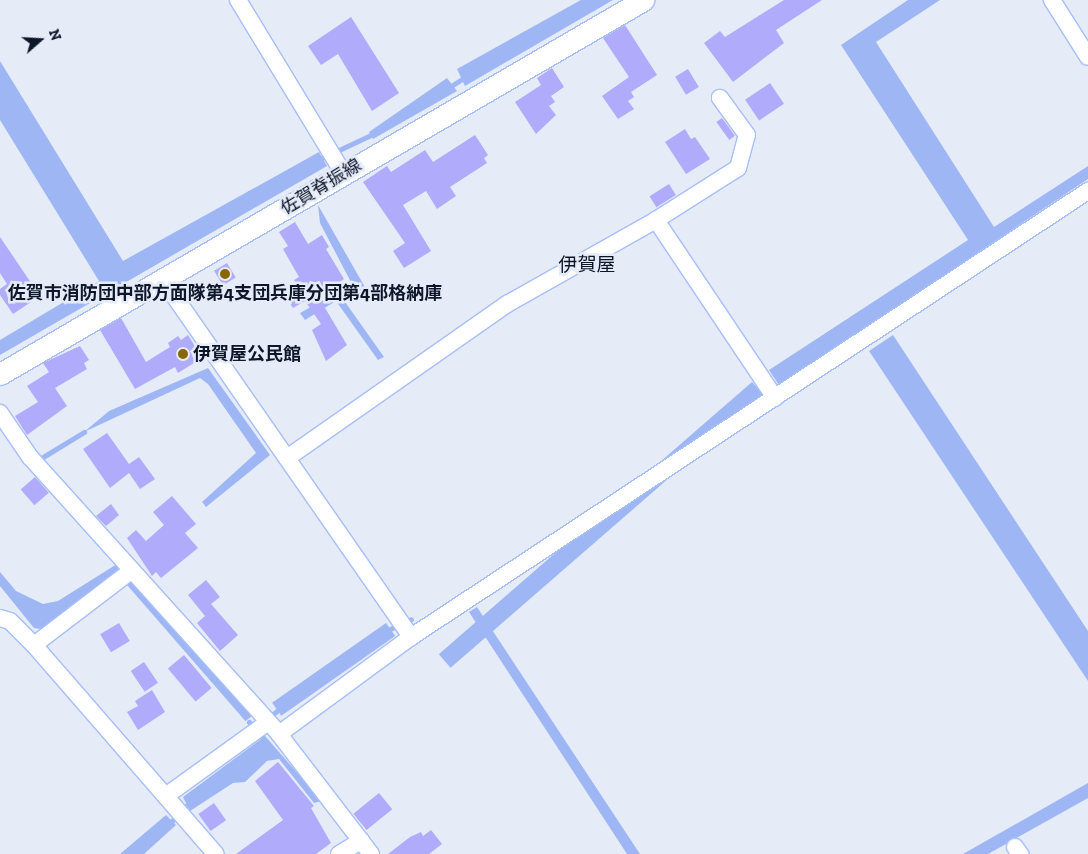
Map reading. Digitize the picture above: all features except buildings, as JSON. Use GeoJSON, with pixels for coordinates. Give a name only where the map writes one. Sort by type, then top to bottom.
{"type":"FeatureCollection","features":[{"type":"Feature","properties":{"kind":"main road","name":"佐賀脊振線"},"geometry":{"type":"LineString","coordinates":[[0,374],[163,280],[341,170],[643,0]]}},
{"type":"Feature","properties":{"kind":"street"},"geometry":{"type":"LineString","coordinates":[[238,0],[329,146],[341,170]]}},
{"type":"Feature","properties":{"kind":"street"},"geometry":{"type":"LineString","coordinates":[[1052,0],[1088,57]]}},
{"type":"Feature","properties":{"kind":"street"},"geometry":{"type":"LineString","coordinates":[[287,458],[507,304],[656,220],[738,168],[747,135],[720,98]]}},
{"type":"Feature","properties":{"kind":"street"},"geometry":{"type":"LineString","coordinates":[[170,800],[251,734],[273,729],[404,628],[465,601],[1088,191]]}},
{"type":"Feature","properties":{"kind":"street"},"geometry":{"type":"LineString","coordinates":[[656,220],[775,398]]}},
{"type":"Feature","properties":{"kind":"street"},"geometry":{"type":"LineString","coordinates":[[163,280],[404,628]]}},
{"type":"Feature","properties":{"kind":"street"},"geometry":{"type":"LineString","coordinates":[[0,413],[34,462],[126,575],[273,729],[372,854]]}},
{"type":"Feature","properties":{"kind":"street"},"geometry":{"type":"LineString","coordinates":[[34,645],[126,575]]}},
{"type":"Feature","properties":{"kind":"street"},"geometry":{"type":"LineString","coordinates":[[0,618],[10,621],[34,645],[216,854]]}},
{"type":"Feature","properties":{"kind":"street"},"geometry":{"type":"LineString","coordinates":[[339,854],[361,841]]}},
{"type":"Feature","properties":{"kind":"water"},"geometry":{"type":"Polygon","coordinates":[[[581,0],[613,0],[465,86],[457,69],[581,0]]]}},
{"type":"Feature","properties":{"kind":"water"},"geometry":{"type":"Polygon","coordinates":[[[908,0],[940,0],[876,42],[994,227],[1088,166],[1088,179],[779,385],[769,370],[968,240],[841,45],[908,0]]]}},
{"type":"Feature","properties":{"kind":"water"},"geometry":{"type":"Polygon","coordinates":[[[0,61],[123,261],[319,152],[327,166],[0,355],[0,340],[99,281],[0,120],[0,61]]]}},
{"type":"Feature","properties":{"kind":"water"},"geometry":{"type":"Polygon","coordinates":[[[447,78],[457,91],[373,139],[369,132],[447,78]]]}},
{"type":"Feature","properties":{"kind":"water"},"geometry":{"type":"Polygon","coordinates":[[[318,205],[366,289],[343,299],[384,357],[378,360],[336,301],[305,320],[300,313],[352,284],[320,223],[318,205]]]}},
{"type":"Feature","properties":{"kind":"water"},"geometry":{"type":"Polygon","coordinates":[[[893,335],[1088,631],[1088,681],[869,351],[893,335]]]}},
{"type":"Feature","properties":{"kind":"water"},"geometry":{"type":"Polygon","coordinates":[[[208,368],[270,455],[206,507],[202,502],[256,453],[208,384],[200,378],[84,432],[109,411],[208,368]]]}},
{"type":"Feature","properties":{"kind":"water"},"geometry":{"type":"Polygon","coordinates":[[[752,382],[764,396],[451,668],[439,654],[752,382]]]}},
{"type":"Feature","properties":{"kind":"water"},"geometry":{"type":"Polygon","coordinates":[[[117,564],[122,568],[116,574],[41,629],[34,628],[0,586],[0,572],[16,591],[43,604],[58,601],[117,564]]]}},
{"type":"Feature","properties":{"kind":"water"},"geometry":{"type":"Polygon","coordinates":[[[133,578],[252,715],[246,721],[126,584],[133,578]]]}},
{"type":"Feature","properties":{"kind":"water"},"geometry":{"type":"Polygon","coordinates":[[[477,607],[640,854],[627,854],[469,612],[477,607]]]}},
{"type":"Feature","properties":{"kind":"water"},"geometry":{"type":"Polygon","coordinates":[[[386,623],[395,636],[281,716],[272,703],[386,623]]]}},
{"type":"Feature","properties":{"kind":"water"},"geometry":{"type":"Polygon","coordinates":[[[265,736],[322,801],[314,803],[279,759],[267,761],[245,782],[233,783],[190,811],[183,797],[265,736]]]}},
{"type":"Feature","properties":{"kind":"water"},"geometry":{"type":"Polygon","coordinates":[[[1088,783],[1088,798],[988,854],[963,854],[1088,783]]]}},
{"type":"Feature","properties":{"kind":"water"},"geometry":{"type":"Polygon","coordinates":[[[166,815],[176,825],[144,854],[120,854],[166,815]]]}},
{"type":"Feature","properties":{"kind":"waterway"},"geometry":{"type":"LineString","coordinates":[[448,88],[462,79]]}},
{"type":"Feature","properties":{"kind":"waterway"},"geometry":{"type":"LineString","coordinates":[[322,158],[377,132]]}},
{"type":"Feature","properties":{"kind":"waterway"},"geometry":{"type":"LineString","coordinates":[[38,460],[84,432]]}},
{"type":"Feature","properties":{"kind":"waterway"},"geometry":{"type":"LineString","coordinates":[[390,629],[411,619]]}},
{"type":"Feature","properties":{"kind":"waterway"},"geometry":{"type":"LineString","coordinates":[[268,718],[278,710]]}},
{"type":"Feature","properties":{"kind":"waterway"},"geometry":{"type":"LineString","coordinates":[[249,722],[263,738]]}},
{"type":"Feature","properties":{"kind":"waterway"},"geometry":{"type":"LineString","coordinates":[[172,821],[187,805]]}},
{"type":"Feature","properties":{"kind":"place","name":"佐賀市消防団中部方面隊第4支団兵庫分団第4部格納庫"},"geometry":{"type":"Point","coordinates":[225,274]}},
{"type":"Feature","properties":{"kind":"place","name":"伊賀屋公民館"},"geometry":{"type":"Point","coordinates":[183,354]}},
{"type":"Feature","properties":{"kind":"district","name":"伊賀屋"},"geometry":{"type":"Point","coordinates":[587,265]}}]}
